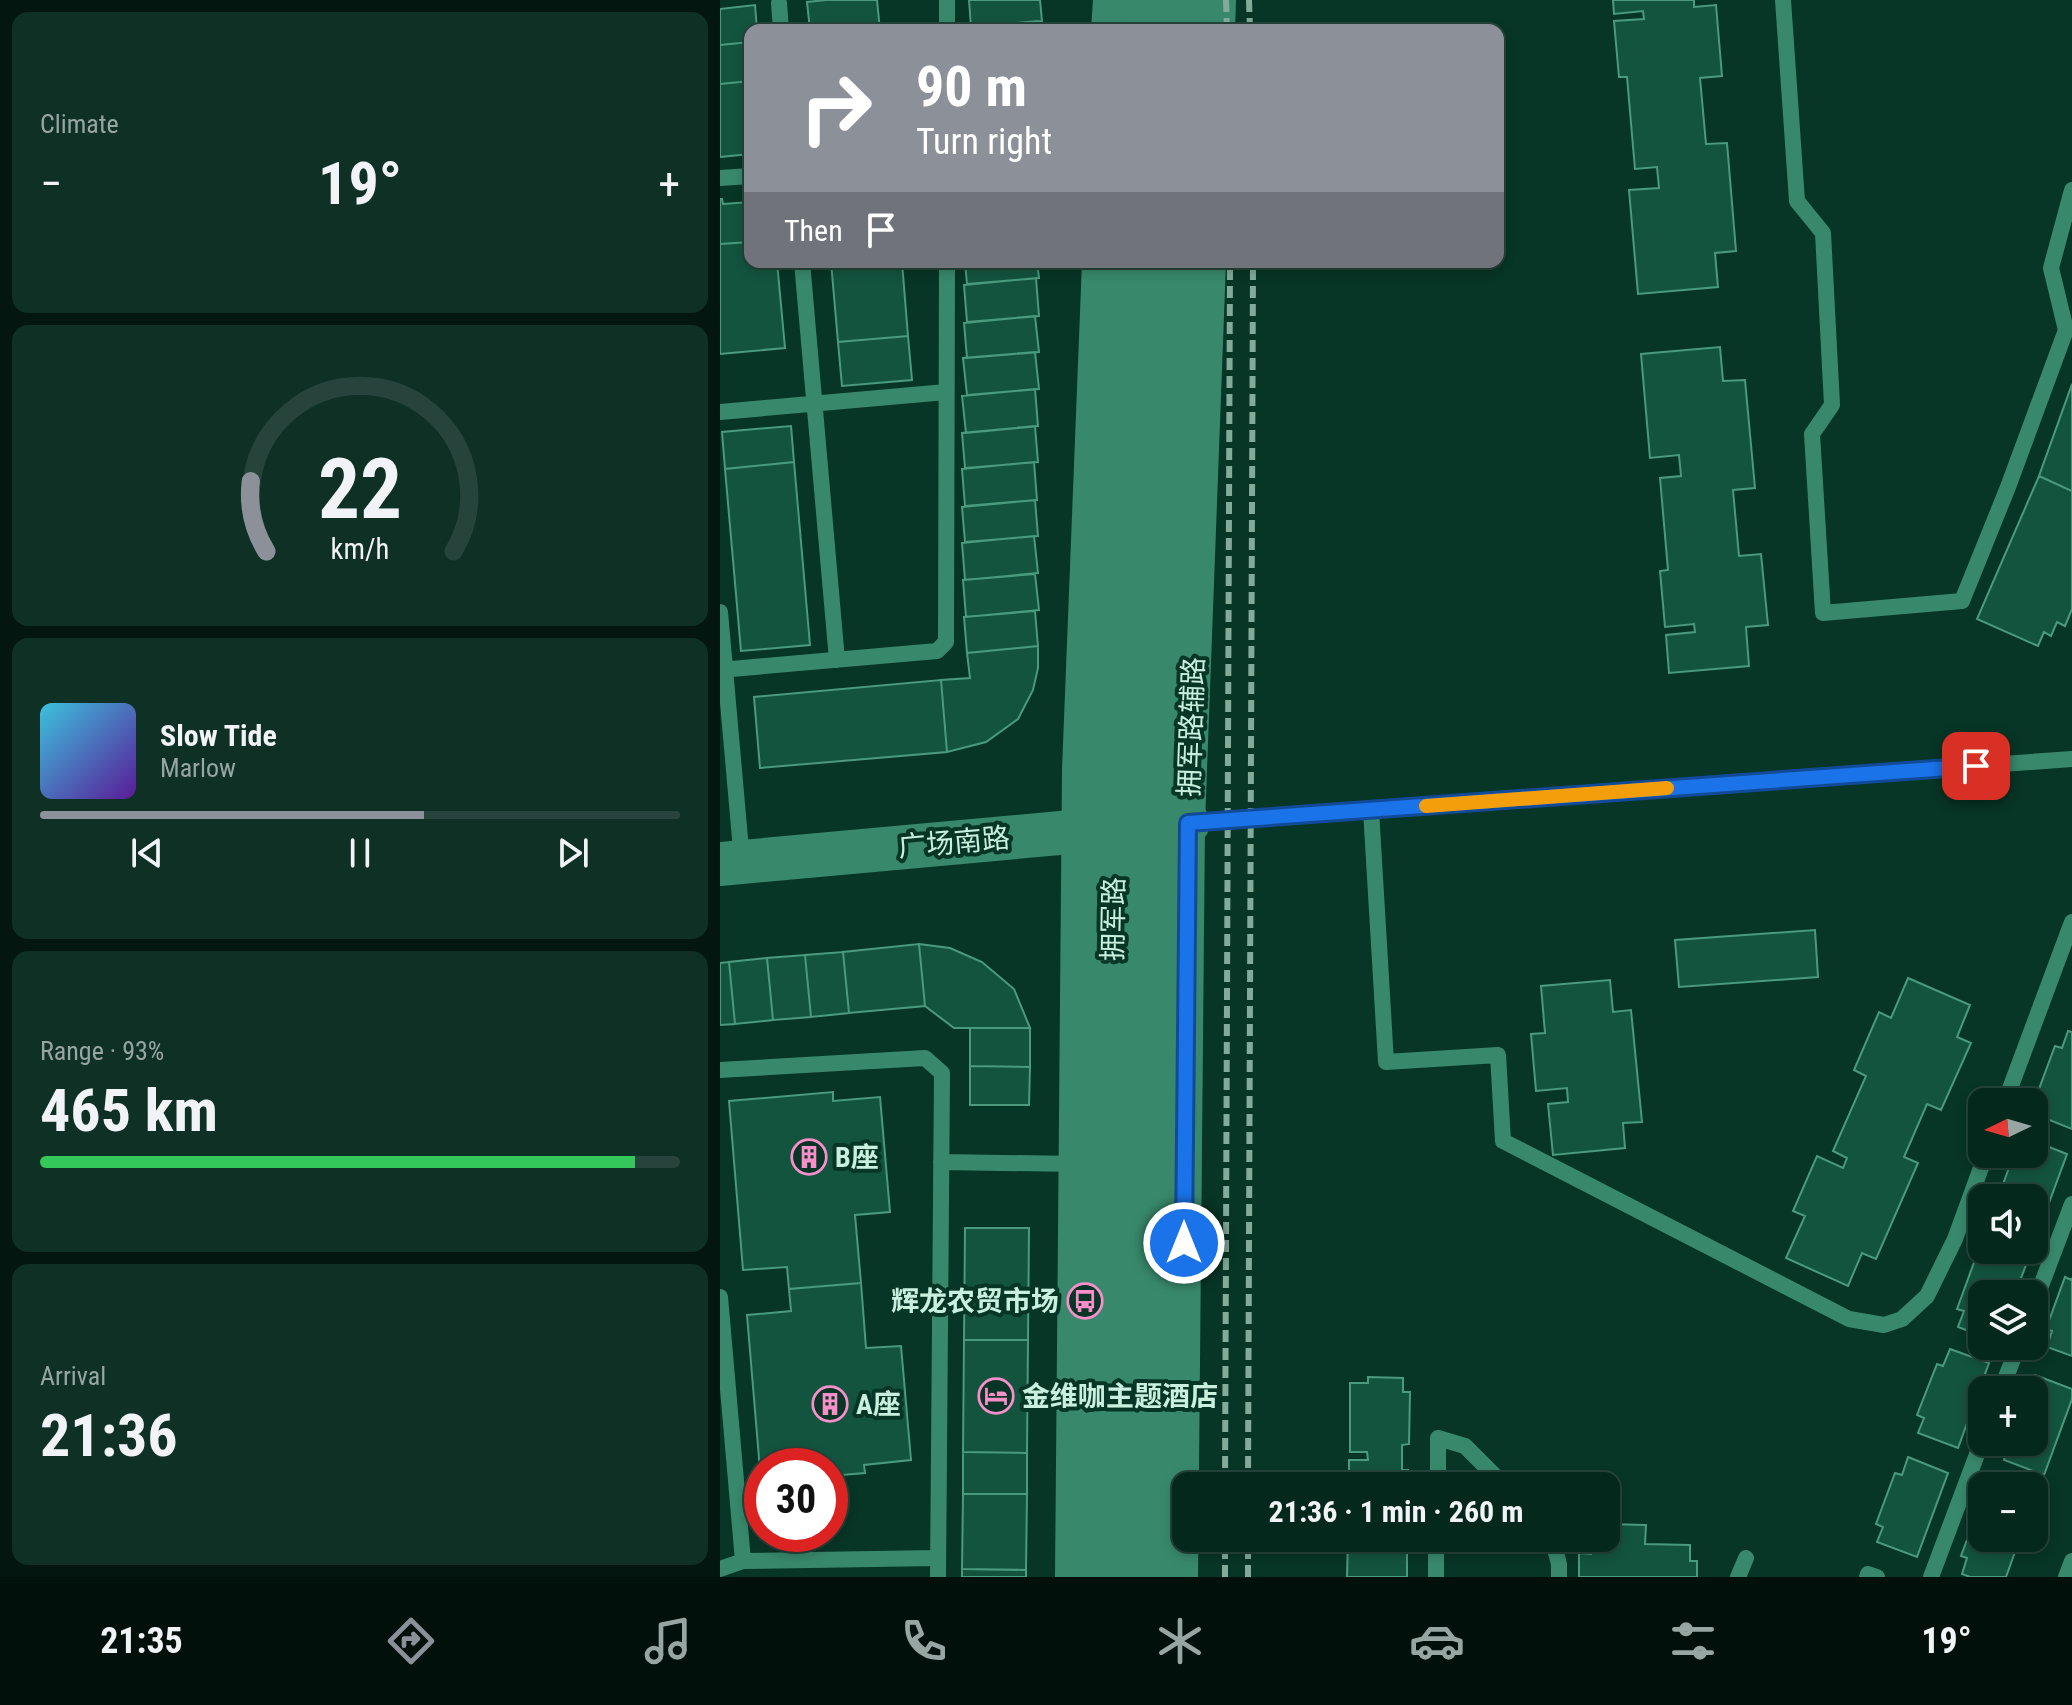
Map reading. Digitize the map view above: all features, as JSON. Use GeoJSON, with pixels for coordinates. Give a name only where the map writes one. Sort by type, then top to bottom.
{"type":"FeatureCollection","features":[{"type":"Feature","properties":{"kind":"main road"},"geometry":{"type":"LineString","coordinates":[[1145,24],[1146,0]]}},
{"type":"Feature","properties":{"kind":"main road"},"geometry":{"type":"LineString","coordinates":[[1181,24],[1182,0]]}},
{"type":"Feature","properties":{"kind":"main road","name":"拥军路"},"geometry":{"type":"LineString","coordinates":[[1136,268],[1133,827],[1144,1577]]}},
{"type":"Feature","properties":{"kind":"main road","name":"拥军路"},"geometry":{"type":"LineString","coordinates":[[1108,1577],[1093,1164],[1133,827],[1172,268]]}},
{"type":"Feature","properties":{"kind":"main road","name":"广场南路"},"geometry":{"type":"LineString","coordinates":[[731,862],[1133,827]]}},
{"type":"Feature","properties":{"kind":"street"},"geometry":{"type":"LineString","coordinates":[[1108,24],[1110,0]]}},
{"type":"Feature","properties":{"kind":"street"},"geometry":{"type":"LineString","coordinates":[[1218,24],[1219,0]]}},
{"type":"Feature","properties":{"kind":"street","name":"拥军路辅路"},"geometry":{"type":"LineString","coordinates":[[1099,268],[1079,770],[1133,827]]}},
{"type":"Feature","properties":{"kind":"street","name":"拥军路辅路"},"geometry":{"type":"LineString","coordinates":[[1181,1577],[1133,827],[1208,268]]}},
{"type":"Feature","properties":{"kind":"street"},"geometry":{"type":"LineString","coordinates":[[1072,1577],[1093,1164]]}},
{"type":"Feature","properties":{"kind":"lane"},"geometry":{"type":"LineString","coordinates":[[947,0],[947,24]]}},
{"type":"Feature","properties":{"kind":"lane"},"geometry":{"type":"LineString","coordinates":[[1783,0],[1797,201],[1823,233],[1832,405],[1812,434],[1823,613],[1962,601],[2066,330],[2051,268],[2072,190]]}},
{"type":"Feature","properties":{"kind":"lane"},"geometry":{"type":"LineString","coordinates":[[779,3],[781,24]]}},
{"type":"Feature","properties":{"kind":"lane"},"geometry":{"type":"LineString","coordinates":[[720,178],[744,176]]}},
{"type":"Feature","properties":{"kind":"lane"},"geometry":{"type":"LineString","coordinates":[[803,268],[837,660]]}},
{"type":"Feature","properties":{"kind":"lane"},"geometry":{"type":"LineString","coordinates":[[722,670],[937,651],[946,642],[947,268]]}},
{"type":"Feature","properties":{"kind":"lane"},"geometry":{"type":"LineString","coordinates":[[720,412],[946,392]]}},
{"type":"Feature","properties":{"kind":"lane"},"geometry":{"type":"LineString","coordinates":[[720,612],[731,862]]}},
{"type":"Feature","properties":{"kind":"lane"},"geometry":{"type":"LineString","coordinates":[[1133,827],[2072,759]]}},
{"type":"Feature","properties":{"kind":"lane"},"geometry":{"type":"LineString","coordinates":[[1371,810],[1386,1062],[1498,1055],[1503,1141],[1849,1319],[1884,1325],[1902,1319],[1927,1296],[1955,1239],[1981,1168]]}},
{"type":"Feature","properties":{"kind":"lane"},"geometry":{"type":"LineString","coordinates":[[2010,1088],[2072,922]]}},
{"type":"Feature","properties":{"kind":"lane"},"geometry":{"type":"LineString","coordinates":[[720,1070],[925,1058],[942,1073],[938,1577]]}},
{"type":"Feature","properties":{"kind":"lane"},"geometry":{"type":"LineString","coordinates":[[941,1162],[1093,1164]]}},
{"type":"Feature","properties":{"kind":"lane"},"geometry":{"type":"LineString","coordinates":[[2043,1280],[2072,1204]]}},
{"type":"Feature","properties":{"kind":"lane"},"geometry":{"type":"LineString","coordinates":[[720,1297],[743,1561]]}},
{"type":"Feature","properties":{"kind":"lane"},"geometry":{"type":"LineString","coordinates":[[1438,1472],[1438,1438],[1465,1446],[1491,1472]]}},
{"type":"Feature","properties":{"kind":"lane"},"geometry":{"type":"LineString","coordinates":[[1931,1577],[1976,1456]]}},
{"type":"Feature","properties":{"kind":"lane"},"geometry":{"type":"LineString","coordinates":[[1436,1552],[1436,1577]]}},
{"type":"Feature","properties":{"kind":"lane"},"geometry":{"type":"LineString","coordinates":[[1556,1552],[1559,1577]]}},
{"type":"Feature","properties":{"kind":"lane"},"geometry":{"type":"LineString","coordinates":[[720,1569],[743,1561],[938,1558]]}},
{"type":"Feature","properties":{"kind":"lane"},"geometry":{"type":"LineString","coordinates":[[1738,1577],[1746,1558]]}},
{"type":"Feature","properties":{"kind":"lane"},"geometry":{"type":"LineString","coordinates":[[2066,1577],[2072,1561]]}},
{"type":"Feature","properties":{"kind":"lane"},"geometry":{"type":"LineString","coordinates":[[1867,1577],[1868,1574],[1877,1577]]}},
{"type":"Feature","properties":{"kind":"building"},"geometry":{"type":"Polygon","coordinates":[[[877,0],[879,24],[809,24],[807,2],[877,0]]]}},
{"type":"Feature","properties":{"kind":"building"},"geometry":{"type":"Polygon","coordinates":[[[969,0],[1040,0],[1042,21],[971,24],[969,0]]]}},
{"type":"Feature","properties":{"kind":"building"},"geometry":{"type":"Polygon","coordinates":[[[1613,0],[1694,0],[1694,7],[1716,5],[1722,76],[1700,78],[1706,144],[1727,143],[1736,251],[1715,253],[1718,287],[1638,294],[1629,190],[1659,188],[1657,167],[1635,169],[1627,77],[1619,77],[1614,21],[1644,19],[1643,11],[1614,14],[1613,0]]]}},
{"type":"Feature","properties":{"kind":"building"},"geometry":{"type":"Polygon","coordinates":[[[755,5],[757,24],[744,24],[744,43],[720,45],[720,9],[755,5]]]}},
{"type":"Feature","properties":{"kind":"building"},"geometry":{"type":"Polygon","coordinates":[[[1037,21],[1037,24],[1007,24],[1037,21]]]}},
{"type":"Feature","properties":{"kind":"building"},"geometry":{"type":"Polygon","coordinates":[[[744,43],[744,82],[720,84],[720,45],[744,43]]]}},
{"type":"Feature","properties":{"kind":"building"},"geometry":{"type":"Polygon","coordinates":[[[744,82],[744,155],[720,157],[720,84],[744,82]]]}},
{"type":"Feature","properties":{"kind":"building"},"geometry":{"type":"Polygon","coordinates":[[[720,199],[723,204],[744,202],[744,242],[720,244],[720,199]]]}},
{"type":"Feature","properties":{"kind":"building"},"geometry":{"type":"Polygon","coordinates":[[[744,242],[744,268],[778,268],[785,348],[720,354],[720,244],[744,242]]]}},
{"type":"Feature","properties":{"kind":"building"},"geometry":{"type":"Polygon","coordinates":[[[832,268],[902,268],[908,336],[838,342],[832,268]]]}},
{"type":"Feature","properties":{"kind":"building"},"geometry":{"type":"Polygon","coordinates":[[[966,268],[1038,268],[1039,278],[967,284],[966,268]]]}},
{"type":"Feature","properties":{"kind":"building"},"geometry":{"type":"Polygon","coordinates":[[[1036,278],[1039,316],[967,322],[964,285],[1036,278]]]}},
{"type":"Feature","properties":{"kind":"building"},"geometry":{"type":"Polygon","coordinates":[[[1035,316],[1039,352],[967,358],[964,323],[1035,316]]]}},
{"type":"Feature","properties":{"kind":"building"},"geometry":{"type":"Polygon","coordinates":[[[908,336],[912,380],[842,386],[838,342],[908,336]]]}},
{"type":"Feature","properties":{"kind":"building"},"geometry":{"type":"Polygon","coordinates":[[[1720,347],[1723,381],[1745,380],[1755,488],[1733,490],[1739,556],[1761,554],[1768,625],[1746,627],[1749,666],[1669,673],[1666,635],[1695,632],[1694,624],[1665,627],[1660,571],[1668,570],[1660,478],[1681,476],[1679,455],[1650,458],[1641,354],[1720,347]]]}},
{"type":"Feature","properties":{"kind":"building"},"geometry":{"type":"Polygon","coordinates":[[[1035,352],[1039,389],[967,395],[963,358],[1035,352]]]}},
{"type":"Feature","properties":{"kind":"building"},"geometry":{"type":"Polygon","coordinates":[[[2072,384],[2072,491],[2039,476],[2072,384]]]}},
{"type":"Feature","properties":{"kind":"building"},"geometry":{"type":"Polygon","coordinates":[[[1035,389],[1038,426],[966,433],[962,396],[1035,389]]]}},
{"type":"Feature","properties":{"kind":"building"},"geometry":{"type":"Polygon","coordinates":[[[791,426],[794,462],[725,469],[722,432],[791,426]]]}},
{"type":"Feature","properties":{"kind":"building"},"geometry":{"type":"Polygon","coordinates":[[[1035,426],[1038,462],[965,468],[962,433],[1035,426]]]}},
{"type":"Feature","properties":{"kind":"building"},"geometry":{"type":"Polygon","coordinates":[[[794,462],[810,645],[741,651],[725,469],[794,462]]]}},
{"type":"Feature","properties":{"kind":"building"},"geometry":{"type":"Polygon","coordinates":[[[1034,462],[1037,500],[965,506],[962,469],[1034,462]]]}},
{"type":"Feature","properties":{"kind":"building"},"geometry":{"type":"Polygon","coordinates":[[[2039,476],[2072,491],[2072,609],[2065,626],[2057,622],[2051,636],[2044,632],[2038,646],[1977,619],[2039,476]]]}},
{"type":"Feature","properties":{"kind":"building"},"geometry":{"type":"Polygon","coordinates":[[[1035,500],[1038,536],[965,542],[962,507],[1035,500]]]}},
{"type":"Feature","properties":{"kind":"building"},"geometry":{"type":"Polygon","coordinates":[[[1034,536],[1038,573],[965,580],[962,543],[1034,536]]]}},
{"type":"Feature","properties":{"kind":"building"},"geometry":{"type":"Polygon","coordinates":[[[1035,574],[1039,610],[966,617],[963,580],[1035,574]]]}},
{"type":"Feature","properties":{"kind":"building"},"geometry":{"type":"Polygon","coordinates":[[[1035,611],[1038,646],[967,653],[964,617],[1035,611]]]}},
{"type":"Feature","properties":{"kind":"building"},"geometry":{"type":"Polygon","coordinates":[[[1038,646],[1038,668],[1033,690],[1018,719],[986,742],[947,752],[941,680],[970,678],[967,653],[1038,646]]]}},
{"type":"Feature","properties":{"kind":"building"},"geometry":{"type":"Polygon","coordinates":[[[941,680],[947,752],[760,768],[754,697],[941,680]]]}},
{"type":"Feature","properties":{"kind":"building"},"geometry":{"type":"Polygon","coordinates":[[[1815,930],[1818,977],[1679,987],[1675,940],[1815,930]]]}},
{"type":"Feature","properties":{"kind":"building"},"geometry":{"type":"Polygon","coordinates":[[[919,944],[925,1006],[849,1013],[843,952],[919,944]]]}},
{"type":"Feature","properties":{"kind":"building"},"geometry":{"type":"Polygon","coordinates":[[[919,944],[950,948],[982,962],[1014,989],[1030,1028],[954,1028],[925,1006],[919,944]]]}},
{"type":"Feature","properties":{"kind":"building"},"geometry":{"type":"Polygon","coordinates":[[[843,952],[849,1013],[811,1017],[805,955],[843,952]]]}},
{"type":"Feature","properties":{"kind":"building"},"geometry":{"type":"Polygon","coordinates":[[[805,955],[811,1017],[773,1020],[767,958],[805,955]]]}},
{"type":"Feature","properties":{"kind":"building"},"geometry":{"type":"Polygon","coordinates":[[[767,958],[773,1020],[735,1024],[729,962],[767,958]]]}},
{"type":"Feature","properties":{"kind":"building"},"geometry":{"type":"Polygon","coordinates":[[[729,962],[735,1024],[720,1025],[720,963],[729,962]]]}},
{"type":"Feature","properties":{"kind":"building"},"geometry":{"type":"Polygon","coordinates":[[[1908,978],[1970,1005],[1957,1037],[1971,1043],[1941,1110],[1927,1104],[1904,1157],[1918,1163],[1876,1259],[1862,1253],[1848,1286],[1786,1258],[1805,1216],[1793,1211],[1817,1156],[1843,1168],[1847,1158],[1833,1151],[1866,1076],[1854,1070],[1879,1012],[1891,1018],[1908,978]]]}},
{"type":"Feature","properties":{"kind":"building"},"geometry":{"type":"Polygon","coordinates":[[[1610,980],[1613,1012],[1631,1010],[1642,1122],[1623,1123],[1625,1148],[1553,1155],[1548,1104],[1568,1102],[1567,1088],[1536,1091],[1531,1034],[1545,1033],[1541,986],[1610,980]]]}},
{"type":"Feature","properties":{"kind":"building"},"geometry":{"type":"Polygon","coordinates":[[[970,1028],[1030,1028],[1030,1067],[970,1066],[970,1028]]]}},
{"type":"Feature","properties":{"kind":"building"},"geometry":{"type":"Polygon","coordinates":[[[2068,1031],[2072,1032],[2072,1129],[2048,1119],[2048,1088],[2039,1088],[2055,1046],[2062,1048],[2068,1031]]]}},
{"type":"Feature","properties":{"kind":"building"},"geometry":{"type":"Polygon","coordinates":[[[970,1066],[1030,1067],[1029,1105],[970,1105],[970,1066]]]}},
{"type":"Feature","properties":{"kind":"building","name":"B座"},"geometry":{"type":"Polygon","coordinates":[[[833,1092],[833,1101],[880,1097],[890,1212],[855,1215],[861,1283],[789,1289],[787,1267],[743,1270],[729,1101],[833,1092]]]}},
{"type":"Feature","properties":{"kind":"building"},"geometry":{"type":"Polygon","coordinates":[[[2048,1147],[2067,1154],[2048,1205],[2048,1184],[2003,1184],[2009,1168],[2048,1168],[2048,1147]]]}},
{"type":"Feature","properties":{"kind":"building"},"geometry":{"type":"Polygon","coordinates":[[[965,1228],[1029,1228],[1028,1340],[964,1340],[965,1228]]]}},
{"type":"Feature","properties":{"kind":"building"},"geometry":{"type":"Polygon","coordinates":[[[1973,1264],[2026,1264],[2020,1280],[1968,1280],[1968,1331],[1958,1327],[1964,1311],[1957,1309],[1973,1264]]]}},
{"type":"Feature","properties":{"kind":"building"},"geometry":{"type":"Polygon","coordinates":[[[2065,1277],[2072,1278],[2072,1356],[2048,1347],[2052,1331],[2048,1330],[2065,1277]]]}},
{"type":"Feature","properties":{"kind":"building","name":"A座"},"geometry":{"type":"Polygon","coordinates":[[[861,1283],[866,1348],[901,1346],[911,1460],[864,1465],[865,1473],[848,1474],[848,1448],[758,1448],[747,1315],[791,1311],[789,1289],[861,1283]]]}},
{"type":"Feature","properties":{"kind":"building","name":"金维咖主题酒店"},"geometry":{"type":"Polygon","coordinates":[[[964,1340],[1028,1340],[1027,1453],[963,1452],[964,1340]]]}},
{"type":"Feature","properties":{"kind":"building"},"geometry":{"type":"Polygon","coordinates":[[[1950,1349],[1968,1355],[1968,1360],[1989,1363],[1984,1376],[1968,1376],[1968,1421],[1958,1448],[1918,1433],[1924,1418],[1917,1415],[1937,1364],[1943,1366],[1950,1349]]]}},
{"type":"Feature","properties":{"kind":"building"},"geometry":{"type":"Polygon","coordinates":[[[1368,1377],[1403,1378],[1403,1392],[1410,1392],[1409,1444],[1402,1445],[1402,1470],[1408,1472],[1349,1472],[1349,1460],[1368,1460],[1367,1452],[1350,1452],[1350,1383],[1368,1383],[1368,1377]]]}},
{"type":"Feature","properties":{"kind":"building"},"geometry":{"type":"Polygon","coordinates":[[[2048,1380],[2072,1389],[2072,1399],[2045,1472],[2036,1472],[2004,1460],[2006,1456],[2048,1456],[2048,1380]]]}},
{"type":"Feature","properties":{"kind":"building"},"geometry":{"type":"Polygon","coordinates":[[[963,1452],[1027,1453],[1027,1494],[963,1494],[963,1452]]]}},
{"type":"Feature","properties":{"kind":"building"},"geometry":{"type":"Polygon","coordinates":[[[1908,1457],[1948,1473],[1917,1557],[1877,1542],[1883,1527],[1876,1524],[1895,1473],[1902,1475],[1908,1457]]]}},
{"type":"Feature","properties":{"kind":"building"},"geometry":{"type":"Polygon","coordinates":[[[963,1494],[1027,1494],[1026,1570],[962,1569],[963,1494]]]}},
{"type":"Feature","properties":{"kind":"building"},"geometry":{"type":"Polygon","coordinates":[[[1620,1524],[1646,1525],[1645,1544],[1690,1545],[1690,1561],[1697,1561],[1697,1577],[1579,1577],[1579,1553],[1620,1552],[1620,1524]]]}},
{"type":"Feature","properties":{"kind":"building"},"geometry":{"type":"Polygon","coordinates":[[[1968,1537],[1968,1552],[2015,1552],[2006,1577],[1970,1577],[1962,1574],[1967,1558],[1961,1556],[1968,1537]]]}},
{"type":"Feature","properties":{"kind":"building"},"geometry":{"type":"Polygon","coordinates":[[[1348,1552],[1407,1552],[1407,1577],[1347,1577],[1348,1552]]]}},
{"type":"Feature","properties":{"kind":"building"},"geometry":{"type":"Polygon","coordinates":[[[962,1569],[1026,1570],[1026,1577],[962,1577],[962,1569]]]}},
{"type":"Feature","properties":{"kind":"railway"},"geometry":{"type":"LineString","coordinates":[[1226,0],[1227,24]]}},
{"type":"Feature","properties":{"kind":"railway"},"geometry":{"type":"LineString","coordinates":[[1249,0],[1250,24]]}},
{"type":"Feature","properties":{"kind":"railway"},"geometry":{"type":"LineString","coordinates":[[1225,1472],[1230,268]]}},
{"type":"Feature","properties":{"kind":"railway"},"geometry":{"type":"LineString","coordinates":[[1248,1472],[1253,268]]}},
{"type":"Feature","properties":{"kind":"railway"},"geometry":{"type":"LineString","coordinates":[[1225,1552],[1225,1577]]}},
{"type":"Feature","properties":{"kind":"railway"},"geometry":{"type":"LineString","coordinates":[[1248,1552],[1248,1577]]}},
{"type":"Feature","properties":{"kind":"slow traffic"},"geometry":{"type":"LineString","coordinates":[[1426,806],[1667,788]]}},
{"type":"Feature","properties":{"kind":"place","name":"B座"},"geometry":{"type":"Point","coordinates":[809,1157]}},
{"type":"Feature","properties":{"kind":"place","name":"辉龙农贸市场"},"geometry":{"type":"Point","coordinates":[1085,1301]}},
{"type":"Feature","properties":{"kind":"place","name":"金维咖主题酒店"},"geometry":{"type":"Point","coordinates":[996,1396]}},
{"type":"Feature","properties":{"kind":"place","name":"A座"},"geometry":{"type":"Point","coordinates":[830,1404]}},
{"type":"Feature","properties":{"kind":"route"},"geometry":{"type":"LineString","coordinates":[[1184,1243],[1188,823],[1976,766]]}}]}
